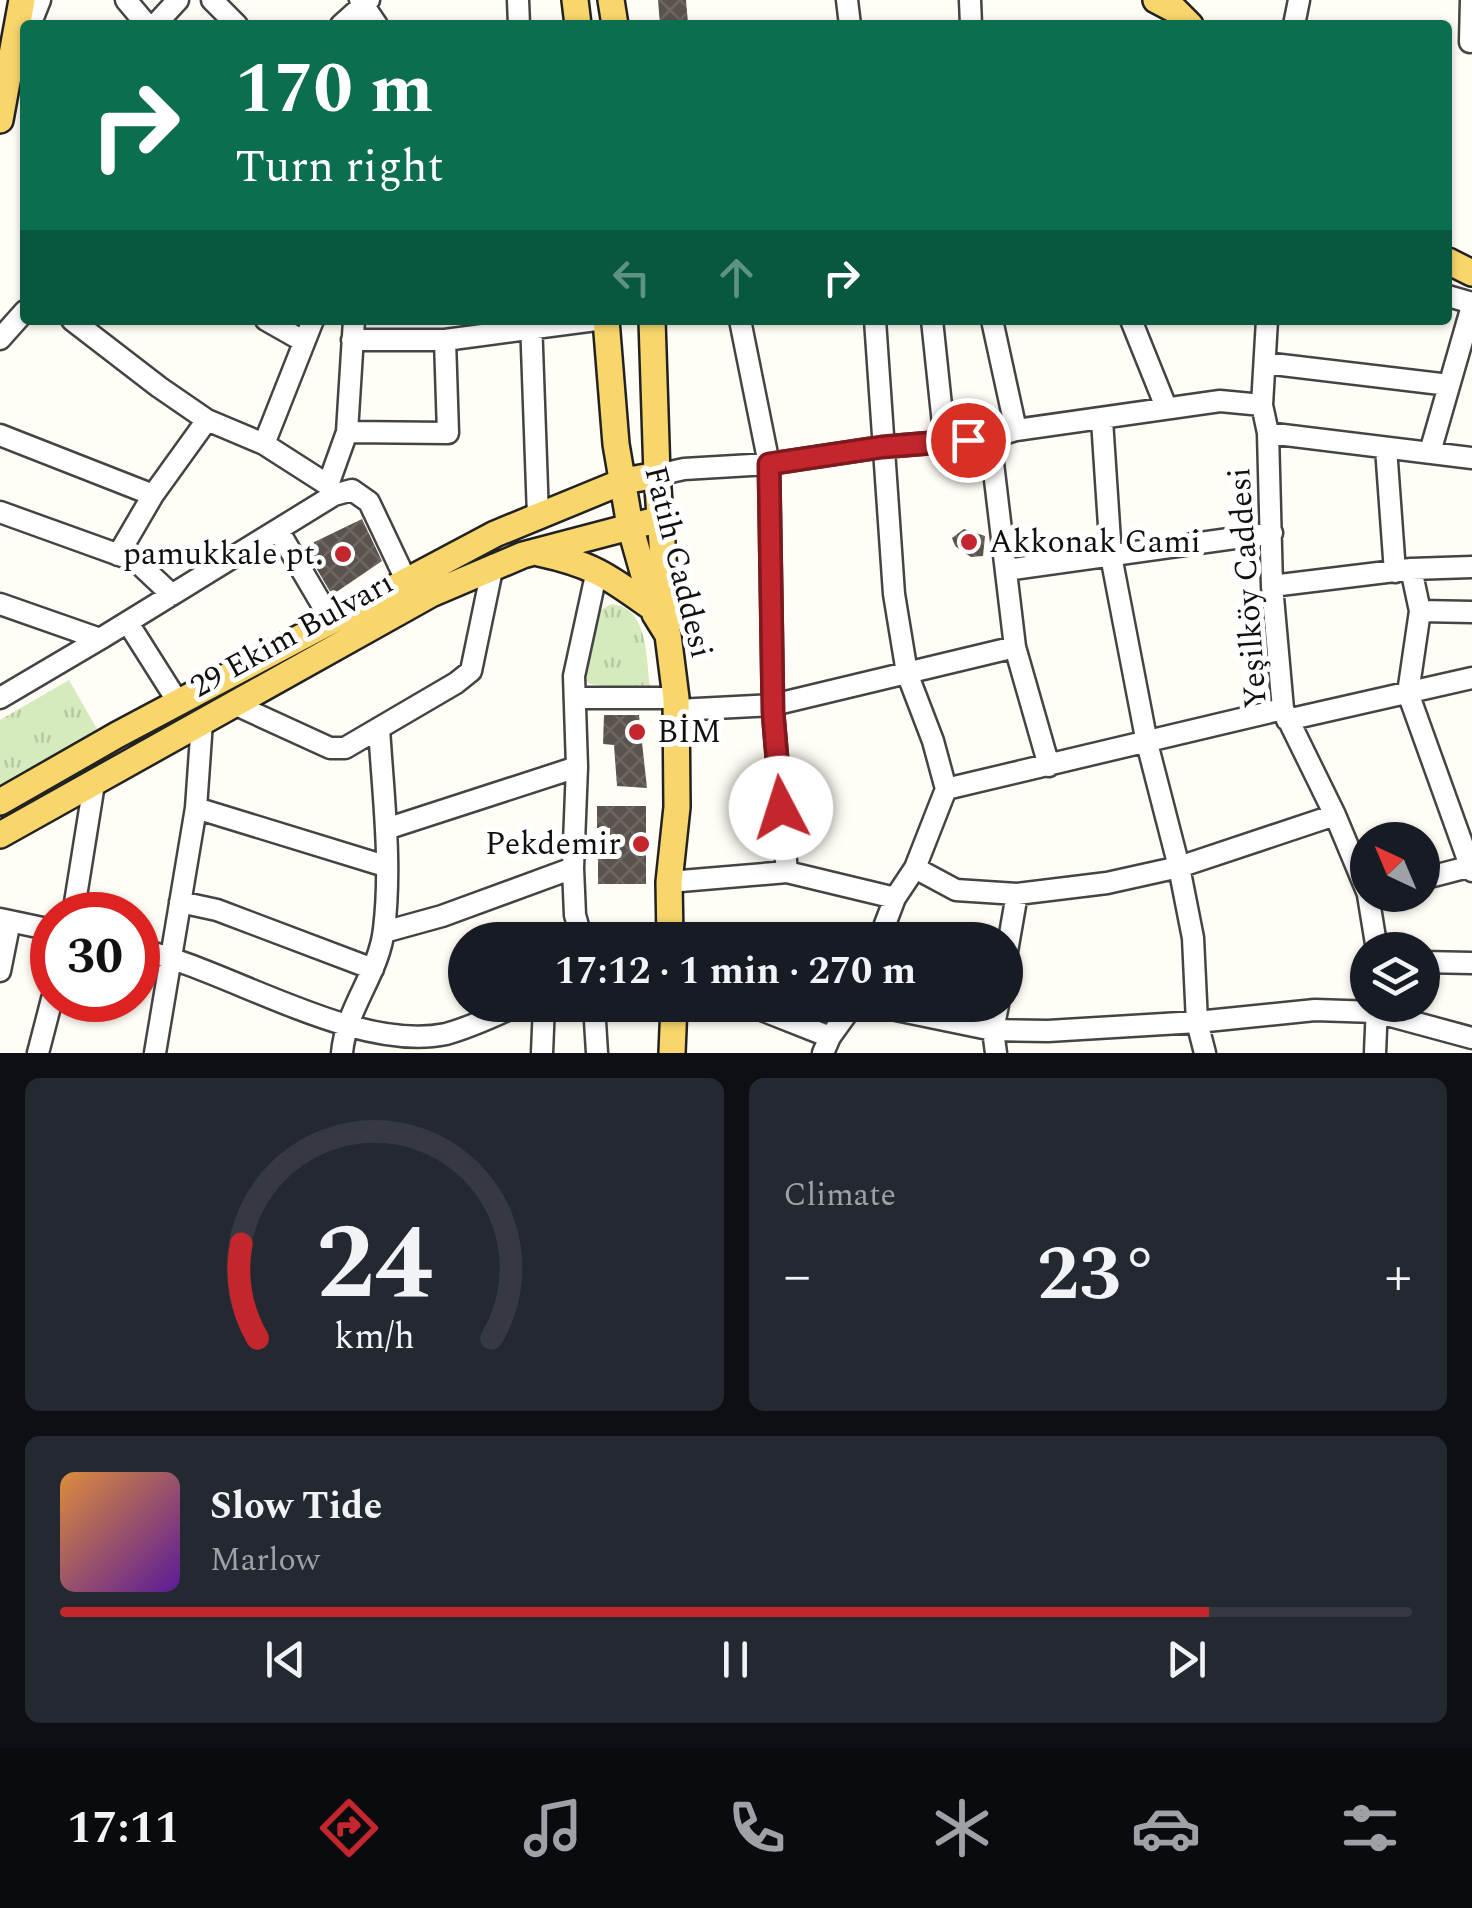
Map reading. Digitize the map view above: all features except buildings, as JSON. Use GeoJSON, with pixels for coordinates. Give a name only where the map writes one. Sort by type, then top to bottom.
{"type":"FeatureCollection","features":[{"type":"Feature","properties":{"kind":"main road"},"geometry":{"type":"LineString","coordinates":[[0,120],[22,0]]}},
{"type":"Feature","properties":{"kind":"main road","name":"Fatih Caddesi"},"geometry":{"type":"LineString","coordinates":[[606,325],[616,444],[630,526],[654,609],[668,635]]}},
{"type":"Feature","properties":{"kind":"main road","name":"Fatih Caddesi"},"geometry":{"type":"LineString","coordinates":[[652,325],[657,475],[677,704],[677,807],[668,922]]}},
{"type":"Feature","properties":{"kind":"main road","name":"29 Ekim Bulvarı"},"geometry":{"type":"LineString","coordinates":[[0,802],[406,580],[538,516],[624,481],[657,475]]}},
{"type":"Feature","properties":{"kind":"main road","name":"29 Ekim Bulvarı"},"geometry":{"type":"LineString","coordinates":[[0,835],[432,594],[493,565],[660,519]]}},
{"type":"Feature","properties":{"kind":"main road"},"geometry":{"type":"LineString","coordinates":[[534,552],[600,571],[654,609]]}},
{"type":"Feature","properties":{"kind":"main road"},"geometry":{"type":"LineString","coordinates":[[672,1053],[673,1022]]}},
{"type":"Feature","properties":{"kind":"street"},"geometry":{"type":"LineString","coordinates":[[126,0],[143,20]]}},
{"type":"Feature","properties":{"kind":"street"},"geometry":{"type":"LineString","coordinates":[[160,20],[178,0]]}},
{"type":"Feature","properties":{"kind":"street"},"geometry":{"type":"LineString","coordinates":[[212,0],[232,20]]}},
{"type":"Feature","properties":{"kind":"street"},"geometry":{"type":"LineString","coordinates":[[1471,0],[1471,42]]}},
{"type":"Feature","properties":{"kind":"street"},"geometry":{"type":"LineString","coordinates":[[346,20],[364,1]]}},
{"type":"Feature","properties":{"kind":"street"},"geometry":{"type":"LineString","coordinates":[[7,86],[20,52]]}},
{"type":"Feature","properties":{"kind":"street"},"geometry":{"type":"LineString","coordinates":[[1430,452],[1472,304]]}},
{"type":"Feature","properties":{"kind":"street"},"geometry":{"type":"LineString","coordinates":[[0,338],[20,317]]}},
{"type":"Feature","properties":{"kind":"street"},"geometry":{"type":"LineString","coordinates":[[78,325],[207,420],[264,444],[331,490],[352,490],[364,496],[406,580]]}},
{"type":"Feature","properties":{"kind":"street"},"geometry":{"type":"LineString","coordinates":[[274,325],[303,342]]}},
{"type":"Feature","properties":{"kind":"street"},"geometry":{"type":"LineString","coordinates":[[264,444],[310,325]]}},
{"type":"Feature","properties":{"kind":"street"},"geometry":{"type":"LineString","coordinates":[[0,698],[278,530],[331,490],[347,432],[354,330],[444,340],[526,325]]}},
{"type":"Feature","properties":{"kind":"street"},"geometry":{"type":"LineString","coordinates":[[531,325],[538,516]]}},
{"type":"Feature","properties":{"kind":"street"},"geometry":{"type":"LineString","coordinates":[[741,325],[769,464],[773,705],[787,872]]}},
{"type":"Feature","properties":{"kind":"street"},"geometry":{"type":"LineString","coordinates":[[875,325],[894,594],[907,673],[933,741],[946,790],[915,868],[895,898],[886,922]]}},
{"type":"Feature","properties":{"kind":"street"},"geometry":{"type":"LineString","coordinates":[[933,325],[945,443]]}},
{"type":"Feature","properties":{"kind":"street"},"geometry":{"type":"LineString","coordinates":[[993,325],[1016,430]]}},
{"type":"Feature","properties":{"kind":"street"},"geometry":{"type":"LineString","coordinates":[[1133,325],[1166,408]]}},
{"type":"Feature","properties":{"kind":"street","name":"Yeşilköy Caddesi"},"geometry":{"type":"LineString","coordinates":[[1267,325],[1262,405],[1268,433],[1272,586],[1285,714],[1350,851]]}},
{"type":"Feature","properties":{"kind":"street"},"geometry":{"type":"LineString","coordinates":[[347,432],[448,433],[444,340]]}},
{"type":"Feature","properties":{"kind":"street"},"geometry":{"type":"LineString","coordinates":[[1264,362],[1449,385]]}},
{"type":"Feature","properties":{"kind":"street"},"geometry":{"type":"LineString","coordinates":[[657,475],[990,438],[1016,430],[1220,401],[1262,405]]}},
{"type":"Feature","properties":{"kind":"street"},"geometry":{"type":"LineString","coordinates":[[118,555],[207,420]]}},
{"type":"Feature","properties":{"kind":"street"},"geometry":{"type":"LineString","coordinates":[[1102,420],[1111,556],[1193,938],[1198,1022],[1205,1053]]}},
{"type":"Feature","properties":{"kind":"street"},"geometry":{"type":"LineString","coordinates":[[1268,433],[1472,458]]}},
{"type":"Feature","properties":{"kind":"street"},"geometry":{"type":"LineString","coordinates":[[0,436],[154,495]]}},
{"type":"Feature","properties":{"kind":"street"},"geometry":{"type":"LineString","coordinates":[[990,438],[1015,647],[1048,766]]}},
{"type":"Feature","properties":{"kind":"street"},"geometry":{"type":"LineString","coordinates":[[1386,448],[1403,571],[1420,611],[1408,693],[1471,868],[1440,876]]}},
{"type":"Feature","properties":{"kind":"street"},"geometry":{"type":"LineString","coordinates":[[0,512],[136,561],[172,595]]}},
{"type":"Feature","properties":{"kind":"street"},"geometry":{"type":"LineString","coordinates":[[278,530],[331,620]]}},
{"type":"Feature","properties":{"kind":"street"},"geometry":{"type":"LineString","coordinates":[[1006,570],[1272,533]]}},
{"type":"Feature","properties":{"kind":"street"},"geometry":{"type":"LineString","coordinates":[[234,704],[330,748],[344,748],[456,683],[471,670],[493,565]]}},
{"type":"Feature","properties":{"kind":"street"},"geometry":{"type":"LineString","coordinates":[[1272,586],[1472,567]]}},
{"type":"Feature","properties":{"kind":"street"},"geometry":{"type":"LineString","coordinates":[[577,922],[573,868],[577,767],[574,676],[600,571]]}},
{"type":"Feature","properties":{"kind":"street"},"geometry":{"type":"LineString","coordinates":[[0,604],[100,639]]}},
{"type":"Feature","properties":{"kind":"street"},"geometry":{"type":"LineString","coordinates":[[1420,611],[1472,612]]}},
{"type":"Feature","properties":{"kind":"street"},"geometry":{"type":"LineString","coordinates":[[128,623],[178,702]]}},
{"type":"Feature","properties":{"kind":"street"},"geometry":{"type":"LineString","coordinates":[[576,698],[773,705],[1015,647]]}},
{"type":"Feature","properties":{"kind":"street"},"geometry":{"type":"LineString","coordinates":[[946,790],[1148,742],[1472,678]]}},
{"type":"Feature","properties":{"kind":"street"},"geometry":{"type":"LineString","coordinates":[[155,1053],[196,808],[202,722]]}},
{"type":"Feature","properties":{"kind":"street"},"geometry":{"type":"LineString","coordinates":[[342,1053],[344,1028],[373,968],[384,932],[386,829],[379,728]]}},
{"type":"Feature","properties":{"kind":"street"},"geometry":{"type":"LineString","coordinates":[[386,829],[577,767]]}},
{"type":"Feature","properties":{"kind":"street"},"geometry":{"type":"LineString","coordinates":[[77,892],[94,784]]}},
{"type":"Feature","properties":{"kind":"street"},"geometry":{"type":"LineString","coordinates":[[196,808],[385,866]]}},
{"type":"Feature","properties":{"kind":"street"},"geometry":{"type":"LineString","coordinates":[[915,868],[956,890],[1017,894],[1179,867],[1335,815]]}},
{"type":"Feature","properties":{"kind":"street"},"geometry":{"type":"LineString","coordinates":[[384,932],[442,916],[573,868]]}},
{"type":"Feature","properties":{"kind":"street"},"geometry":{"type":"LineString","coordinates":[[670,882],[787,872],[895,898]]}},
{"type":"Feature","properties":{"kind":"street"},"geometry":{"type":"LineString","coordinates":[[1012,922],[1017,894]]}},
{"type":"Feature","properties":{"kind":"street"},"geometry":{"type":"LineString","coordinates":[[180,902],[217,910],[373,968]]}},
{"type":"Feature","properties":{"kind":"street"},"geometry":{"type":"LineString","coordinates":[[0,971],[5,920],[30,925]]}},
{"type":"Feature","properties":{"kind":"street"},"geometry":{"type":"LineString","coordinates":[[160,954],[344,1028],[443,1044],[485,1022]]}},
{"type":"Feature","properties":{"kind":"street"},"geometry":{"type":"LineString","coordinates":[[1440,962],[1472,963]]}},
{"type":"Feature","properties":{"kind":"street"},"geometry":{"type":"LineString","coordinates":[[955,1022],[994,1030],[1048,1031],[1350,1009]]}},
{"type":"Feature","properties":{"kind":"street"},"geometry":{"type":"LineString","coordinates":[[38,1053],[46,1022]]}},
{"type":"Feature","properties":{"kind":"street"},"geometry":{"type":"LineString","coordinates":[[542,1053],[543,1022]]}},
{"type":"Feature","properties":{"kind":"street"},"geometry":{"type":"LineString","coordinates":[[595,1022],[596,1053]]}},
{"type":"Feature","properties":{"kind":"street"},"geometry":{"type":"LineString","coordinates":[[782,1022],[827,1045],[842,1022]]}},
{"type":"Feature","properties":{"kind":"street"},"geometry":{"type":"LineString","coordinates":[[995,1022],[996,1053]]}},
{"type":"Feature","properties":{"kind":"street"},"geometry":{"type":"LineString","coordinates":[[1375,1053],[1376,1022]]}},
{"type":"Feature","properties":{"kind":"street"},"geometry":{"type":"LineString","coordinates":[[1421,1022],[1472,1038]]}},
{"type":"Feature","properties":{"kind":"green space"},"geometry":{"type":"Polygon","coordinates":[[[611,604],[633,614],[639,624],[650,686],[643,691],[589,684],[584,677],[596,613],[611,604]]]}},
{"type":"Feature","properties":{"kind":"green space"},"geometry":{"type":"Polygon","coordinates":[[[69,680],[97,729],[0,786],[0,720],[69,680]]]}},
{"type":"Feature","properties":{"kind":"place","name":"Akkonak Cami"},"geometry":{"type":"Point","coordinates":[969,542]}},
{"type":"Feature","properties":{"kind":"place","name":"pamukkale pt."},"geometry":{"type":"Point","coordinates":[343,554]}},
{"type":"Feature","properties":{"kind":"place","name":"BİM"},"geometry":{"type":"Point","coordinates":[637,732]}},
{"type":"Feature","properties":{"kind":"place","name":"Pekdemir"},"geometry":{"type":"Point","coordinates":[641,844]}},
{"type":"Feature","properties":{"kind":"route"},"geometry":{"type":"LineString","coordinates":[[781,808],[773,712],[769,464],[882,447],[968,440]]}}]}
